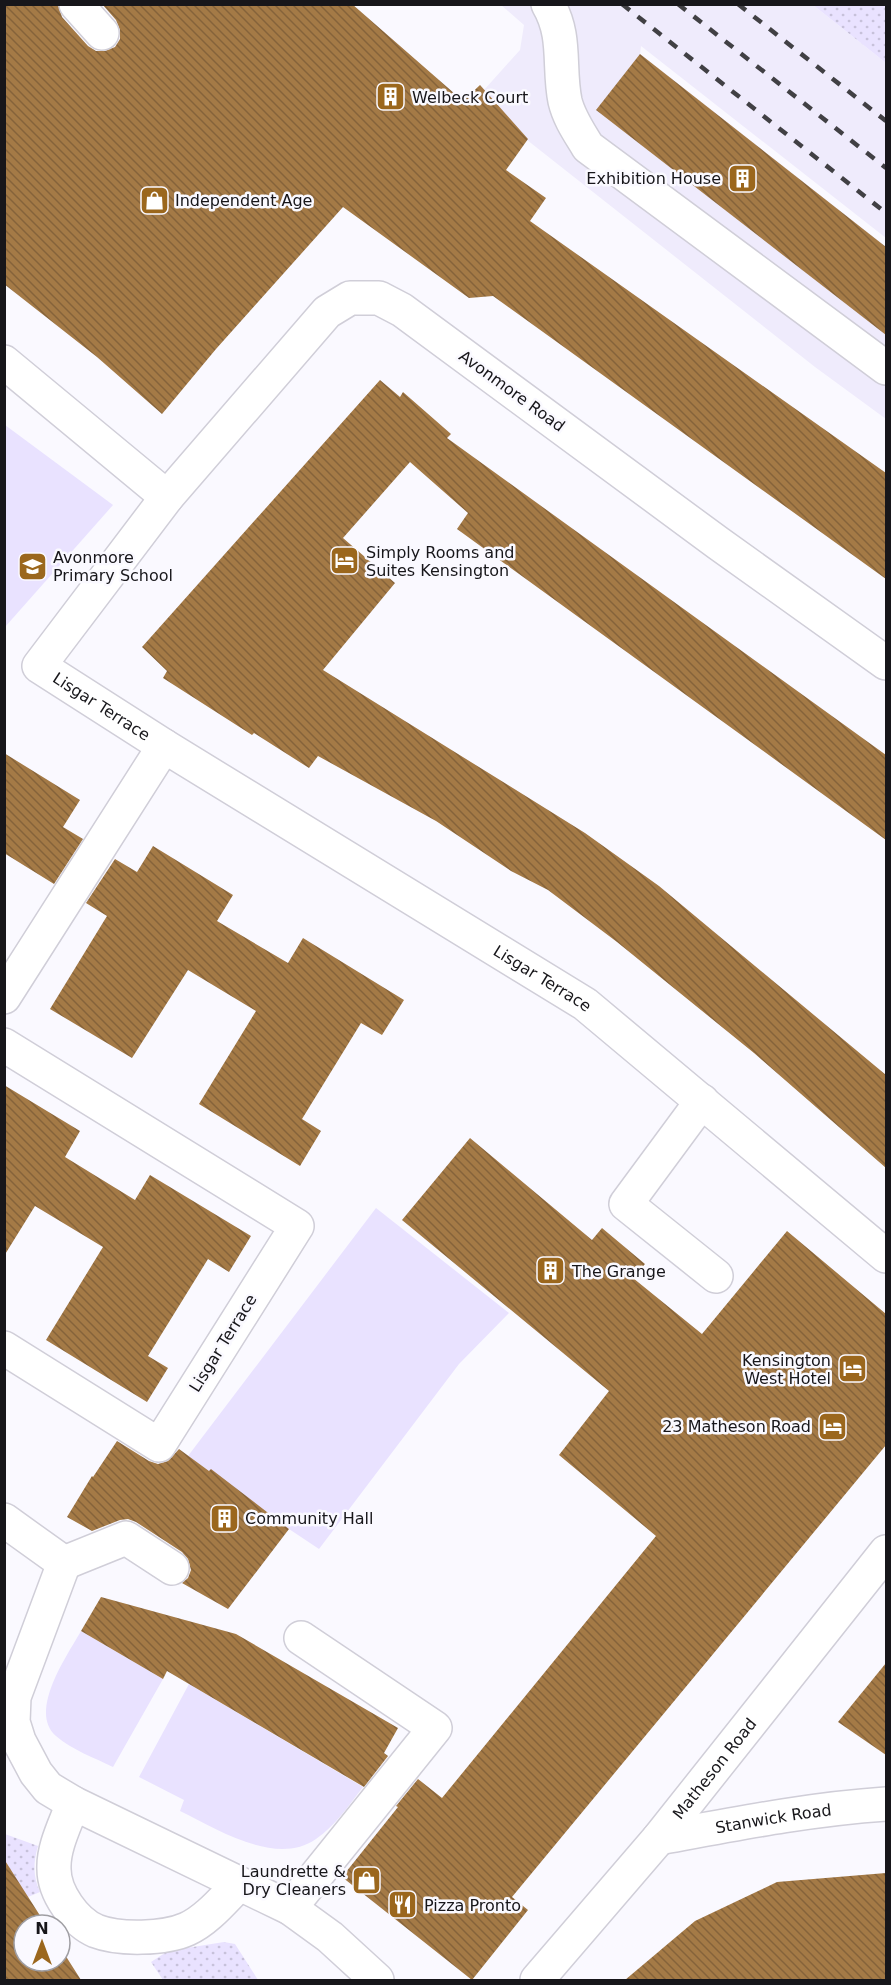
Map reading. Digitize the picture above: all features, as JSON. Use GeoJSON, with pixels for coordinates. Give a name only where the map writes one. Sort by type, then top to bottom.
{"type":"FeatureCollection","features":[{"type":"Feature","properties":{"kind":"street"},"geometry":{"type":"LineString","coordinates":[[76,4],[102,33]]}},
{"type":"Feature","properties":{"kind":"street"},"geometry":{"type":"LineString","coordinates":[[548,4],[559,32],[565,100],[574,125],[588,147],[886,368]]}},
{"type":"Feature","properties":{"kind":"street","name":"Avonmore Road"},"geometry":{"type":"LineString","coordinates":[[39,666],[167,496],[327,312],[350,297],[379,298],[402,310],[886,663]]}},
{"type":"Feature","properties":{"kind":"street"},"geometry":{"type":"LineString","coordinates":[[4,362],[167,496]]}},
{"type":"Feature","properties":{"kind":"street","name":"Lisgar Terrace"},"geometry":{"type":"LineString","coordinates":[[39,666],[164,746],[585,1004],[886,1256]]}},
{"type":"Feature","properties":{"kind":"street","name":"Lisgar Terrace"},"geometry":{"type":"LineString","coordinates":[[4,997],[164,746]]}},
{"type":"Feature","properties":{"kind":"street","name":"Lisgar Terrace"},"geometry":{"type":"LineString","coordinates":[[4,1045],[297,1226],[159,1445],[4,1348]]}},
{"type":"Feature","properties":{"kind":"street"},"geometry":{"type":"LineString","coordinates":[[702,1101],[626,1204],[716,1276]]}},
{"type":"Feature","properties":{"kind":"street"},"geometry":{"type":"LineString","coordinates":[[4,1520],[64,1563]]}},
{"type":"Feature","properties":{"kind":"street"},"geometry":{"type":"LineString","coordinates":[[172,1568],[126,1538],[64,1563],[14,1697],[13,1722],[19,1741],[36,1773],[48,1788],[73,1803],[290,1908],[330,1937],[377,1980]]}},
{"type":"Feature","properties":{"kind":"street","name":"Matheson Road"},"geometry":{"type":"LineString","coordinates":[[537,1980],[659,1838],[886,1552]]}},
{"type":"Feature","properties":{"kind":"street"},"geometry":{"type":"LineString","coordinates":[[290,1908],[435,1728],[301,1638]]}},
{"type":"Feature","properties":{"kind":"street"},"geometry":{"type":"LineString","coordinates":[[73,1803],[60,1840],[54,1869],[57,1886],[69,1908],[82,1922],[96,1931],[115,1936],[135,1937],[171,1934],[186,1930],[200,1921],[239,1884]]}},
{"type":"Feature","properties":{"kind":"street","name":"Stanwick Road"},"geometry":{"type":"LineString","coordinates":[[659,1838],[782,1815],[886,1804]]}},
{"type":"Feature","properties":{"kind":"shaded area"},"geometry":{"type":"Polygon","coordinates":[[[501,5],[813,5],[886,63],[886,238],[641,46],[640,54],[886,247],[886,419],[815,367],[503,121],[484,90],[520,50],[524,25],[501,5]]]}},
{"type":"Feature","properties":{"kind":"shaded area"},"geometry":{"type":"Polygon","coordinates":[[[813,5],[886,5],[886,63],[813,5]]]}},
{"type":"Feature","properties":{"kind":"shaded area","name":"Avonmore Primary School"},"geometry":{"type":"Polygon","coordinates":[[[5,425],[113,505],[5,627],[5,425]]]}},
{"type":"Feature","properties":{"kind":"shaded area"},"geometry":{"type":"Polygon","coordinates":[[[376,1208],[509,1313],[459,1364],[319,1549],[211,1470],[209,1471],[188,1456],[376,1208]]]}},
{"type":"Feature","properties":{"kind":"shaded area"},"geometry":{"type":"Polygon","coordinates":[[[81,1631],[163,1679],[113,1767],[69,1745],[56,1736],[48,1725],[46,1713],[48,1698],[60,1669],[81,1631]]]}},
{"type":"Feature","properties":{"kind":"shaded area"},"geometry":{"type":"Polygon","coordinates":[[[189,1684],[363,1787],[330,1828],[316,1839],[300,1847],[283,1849],[247,1842],[180,1811],[184,1800],[139,1777],[189,1684]]]}},
{"type":"Feature","properties":{"kind":"shaded area"},"geometry":{"type":"Polygon","coordinates":[[[5,1834],[38,1846],[34,1869],[40,1892],[28,1897],[5,1862],[5,1834]]]}},
{"type":"Feature","properties":{"kind":"shaded area"},"geometry":{"type":"Polygon","coordinates":[[[224,1942],[235,1944],[258,1980],[163,1980],[151,1962],[168,1951],[224,1942]]]}},
{"type":"Feature","properties":{"kind":"building"},"geometry":{"type":"Polygon","coordinates":[[[4,4],[58,4],[62,17],[88,46],[96,51],[105,51],[115,47],[120,39],[120,30],[116,20],[102,4],[352,4],[463,101],[480,85],[528,139],[506,170],[546,198],[530,221],[886,473],[886,579],[493,296],[469,298],[343,207],[216,349],[162,414],[97,357],[4,284],[4,4]]]}},
{"type":"Feature","properties":{"kind":"building","name":"Exhibition House"},"geometry":{"type":"Polygon","coordinates":[[[640,54],[886,247],[886,335],[596,110],[640,54]]]}},
{"type":"Feature","properties":{"kind":"building"},"geometry":{"type":"Polygon","coordinates":[[[380,380],[400,397],[403,392],[451,434],[447,438],[886,755],[886,840],[457,529],[468,513],[410,462],[343,538],[395,583],[323,670],[585,833],[659,886],[886,1075],[886,1168],[754,1053],[617,942],[548,890],[511,871],[436,821],[318,756],[309,768],[254,733],[252,735],[163,678],[167,671],[142,647],[380,380]]]}},
{"type":"Feature","properties":{"kind":"building"},"geometry":{"type":"Polygon","coordinates":[[[4,753],[80,800],[63,827],[83,839],[54,884],[4,853],[4,753]]]}},
{"type":"Feature","properties":{"kind":"building"},"geometry":{"type":"Polygon","coordinates":[[[153,846],[233,895],[217,921],[288,963],[303,938],[404,1000],[382,1035],[361,1023],[302,1119],[321,1131],[300,1166],[199,1104],[256,1011],[188,970],[132,1058],[50,1009],[107,916],[86,903],[115,859],[137,872],[153,846]]]}},
{"type":"Feature","properties":{"kind":"building"},"geometry":{"type":"Polygon","coordinates":[[[4,1085],[80,1131],[65,1157],[135,1200],[150,1175],[251,1236],[229,1272],[208,1259],[148,1356],[168,1368],[147,1402],[46,1340],[103,1247],[35,1206],[4,1256],[4,1085]]]}},
{"type":"Feature","properties":{"kind":"building"},"geometry":{"type":"Polygon","coordinates":[[[470,1138],[592,1240],[602,1228],[645,1264],[633,1278],[702,1334],[787,1231],[886,1314],[886,1445],[512,1897],[528,1910],[472,1980],[342,1877],[418,1779],[442,1798],[656,1536],[559,1455],[609,1391],[402,1220],[470,1138]]]}},
{"type":"Feature","properties":{"kind":"building"},"geometry":{"type":"Polygon","coordinates":[[[117,1441],[158,1464],[168,1461],[179,1449],[209,1471],[211,1469],[289,1529],[228,1609],[182,1583],[188,1578],[191,1570],[188,1559],[182,1552],[136,1522],[128,1519],[120,1520],[92,1531],[67,1517],[117,1441]]]}},
{"type":"Feature","properties":{"kind":"building"},"geometry":{"type":"Polygon","coordinates":[[[101,1597],[236,1634],[398,1728],[384,1753],[388,1756],[364,1787],[167,1671],[163,1679],[81,1631],[101,1597]]]}},
{"type":"Feature","properties":{"kind":"building"},"geometry":{"type":"Polygon","coordinates":[[[886,1663],[886,1755],[838,1722],[886,1663]]]}},
{"type":"Feature","properties":{"kind":"building"},"geometry":{"type":"Polygon","coordinates":[[[4,1859],[38,1913],[12,1913],[12,1973],[72,1973],[72,1966],[81,1980],[4,1980],[4,1859]]]}},
{"type":"Feature","properties":{"kind":"building"},"geometry":{"type":"Polygon","coordinates":[[[886,1873],[886,1980],[625,1980],[695,1921],[777,1882],[886,1873]]]}},
{"type":"Feature","properties":{"kind":"railway"},"geometry":{"type":"LineString","coordinates":[[622,4],[886,213]]}},
{"type":"Feature","properties":{"kind":"railway"},"geometry":{"type":"LineString","coordinates":[[678,4],[886,168]]}},
{"type":"Feature","properties":{"kind":"railway"},"geometry":{"type":"LineString","coordinates":[[738,4],[886,121]]}},
{"type":"Feature","properties":{"kind":"place","name":"Welbeck Court"},"geometry":{"type":"Point","coordinates":[391,97]}},
{"type":"Feature","properties":{"kind":"place","name":"Exhibition House"},"geometry":{"type":"Point","coordinates":[742,178]}},
{"type":"Feature","properties":{"kind":"place","name":"Independent Age"},"geometry":{"type":"Point","coordinates":[154,200]}},
{"type":"Feature","properties":{"kind":"place","name":"Simply Rooms and Suites Kensington"},"geometry":{"type":"Point","coordinates":[345,561]}},
{"type":"Feature","properties":{"kind":"place","name":"Avonmore Primary School"},"geometry":{"type":"Point","coordinates":[32,566]}},
{"type":"Feature","properties":{"kind":"place","name":"The Grange"},"geometry":{"type":"Point","coordinates":[551,1271]}},
{"type":"Feature","properties":{"kind":"place","name":"Kensington West Hotel"},"geometry":{"type":"Point","coordinates":[852,1369]}},
{"type":"Feature","properties":{"kind":"place","name":"23 Matheson Road"},"geometry":{"type":"Point","coordinates":[832,1426]}},
{"type":"Feature","properties":{"kind":"place","name":"Community Hall"},"geometry":{"type":"Point","coordinates":[224,1518]}},
{"type":"Feature","properties":{"kind":"place","name":"Laundrette & Dry Cleaners"},"geometry":{"type":"Point","coordinates":[367,1880]}},
{"type":"Feature","properties":{"kind":"place","name":"Pizza Pronto"},"geometry":{"type":"Point","coordinates":[403,1905]}}]}
